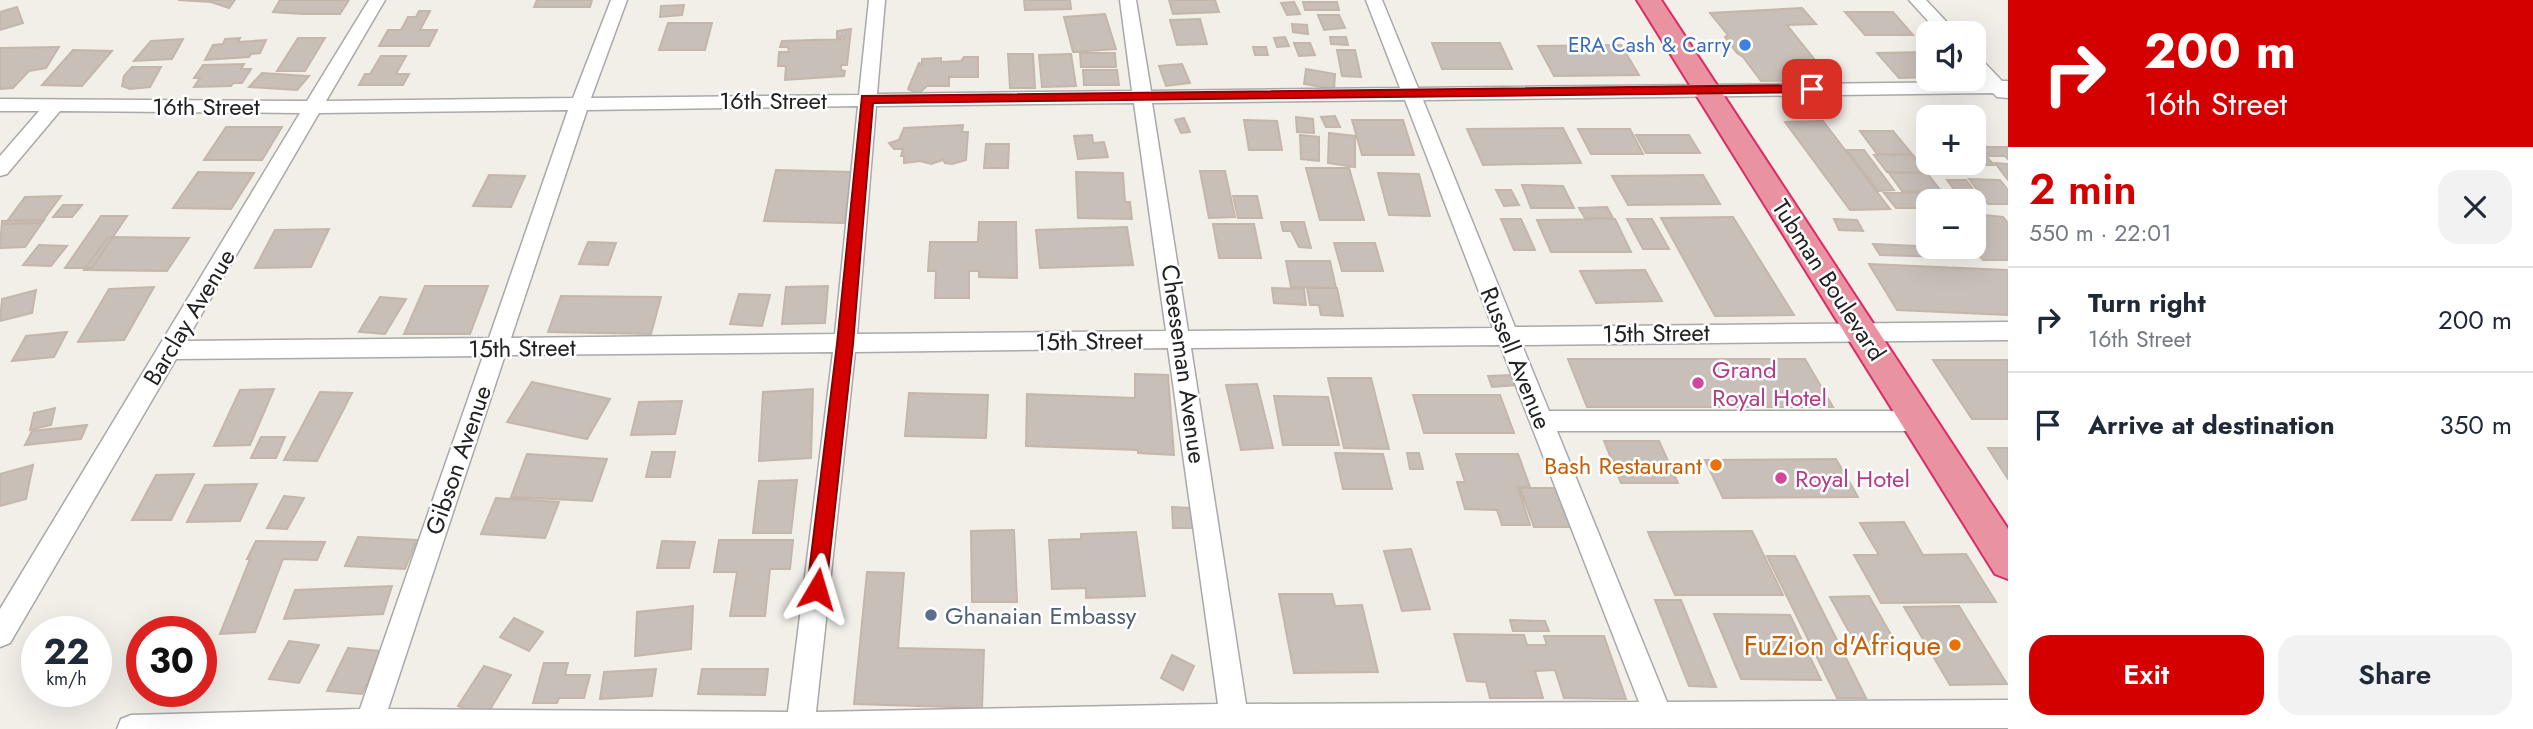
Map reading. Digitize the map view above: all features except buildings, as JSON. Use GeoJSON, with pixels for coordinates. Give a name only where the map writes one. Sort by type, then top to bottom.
{"type":"FeatureCollection","features":[{"type":"Feature","properties":{"kind":"highway","name":"Tubman Boulevard"},"geometry":{"type":"LineString","coordinates":[[1649,0],[2008,562]]}},
{"type":"Feature","properties":{"kind":"street","name":"Barclay Avenue"},"geometry":{"type":"LineString","coordinates":[[0,634],[377,0]]}},
{"type":"Feature","properties":{"kind":"street","name":"Gibson Avenue"},"geometry":{"type":"LineString","coordinates":[[369,723],[580,103],[619,0]]}},
{"type":"Feature","properties":{"kind":"street"},"geometry":{"type":"LineString","coordinates":[[800,727],[845,344],[877,0]]}},
{"type":"Feature","properties":{"kind":"street","name":"Cheeseman Avenue"},"geometry":{"type":"LineString","coordinates":[[1128,0],[1236,724]]}},
{"type":"Feature","properties":{"kind":"street","name":"Russell Avenue"},"geometry":{"type":"LineString","coordinates":[[1374,0],[1659,716]]}},
{"type":"Feature","properties":{"kind":"street"},"geometry":{"type":"LineString","coordinates":[[1917,0],[1937,21]]}},
{"type":"Feature","properties":{"kind":"street"},"geometry":{"type":"LineString","coordinates":[[1986,74],[2004,91]]}},
{"type":"Feature","properties":{"kind":"street","name":"16th Street"},"geometry":{"type":"LineString","coordinates":[[0,105],[313,107],[1706,90],[2004,91]]}},
{"type":"Feature","properties":{"kind":"street"},"geometry":{"type":"LineString","coordinates":[[0,169],[55,105]]}},
{"type":"Feature","properties":{"kind":"street","name":"15th Street"},"geometry":{"type":"LineString","coordinates":[[170,350],[2008,331]]}},
{"type":"Feature","properties":{"kind":"street"},"geometry":{"type":"LineString","coordinates":[[1541,421],[1919,421]]}},
{"type":"Feature","properties":{"kind":"street"},"geometry":{"type":"LineString","coordinates":[[131,729],[369,723],[800,727],[2008,714]]}},
{"type":"Feature","properties":{"kind":"place","name":"ERA Cash & Carry"},"geometry":{"type":"Point","coordinates":[1745,45]}},
{"type":"Feature","properties":{"kind":"place","name":"Grand Royal Hotel"},"geometry":{"type":"Point","coordinates":[1698,383]}},
{"type":"Feature","properties":{"kind":"place","name":"Bash Restaurant"},"geometry":{"type":"Point","coordinates":[1716,465]}},
{"type":"Feature","properties":{"kind":"place","name":"Royal Hotel"},"geometry":{"type":"Point","coordinates":[1781,478]}},
{"type":"Feature","properties":{"kind":"place","name":"Ghanaian Embassy"},"geometry":{"type":"Point","coordinates":[931,615]}},
{"type":"Feature","properties":{"kind":"place","name":"FuZion d'Afrique"},"geometry":{"type":"Point","coordinates":[1955,645]}},
{"type":"Feature","properties":{"kind":"route"},"geometry":{"type":"LineString","coordinates":[[817,589],[845,344],[867,99],[1812,89]]}}]}
